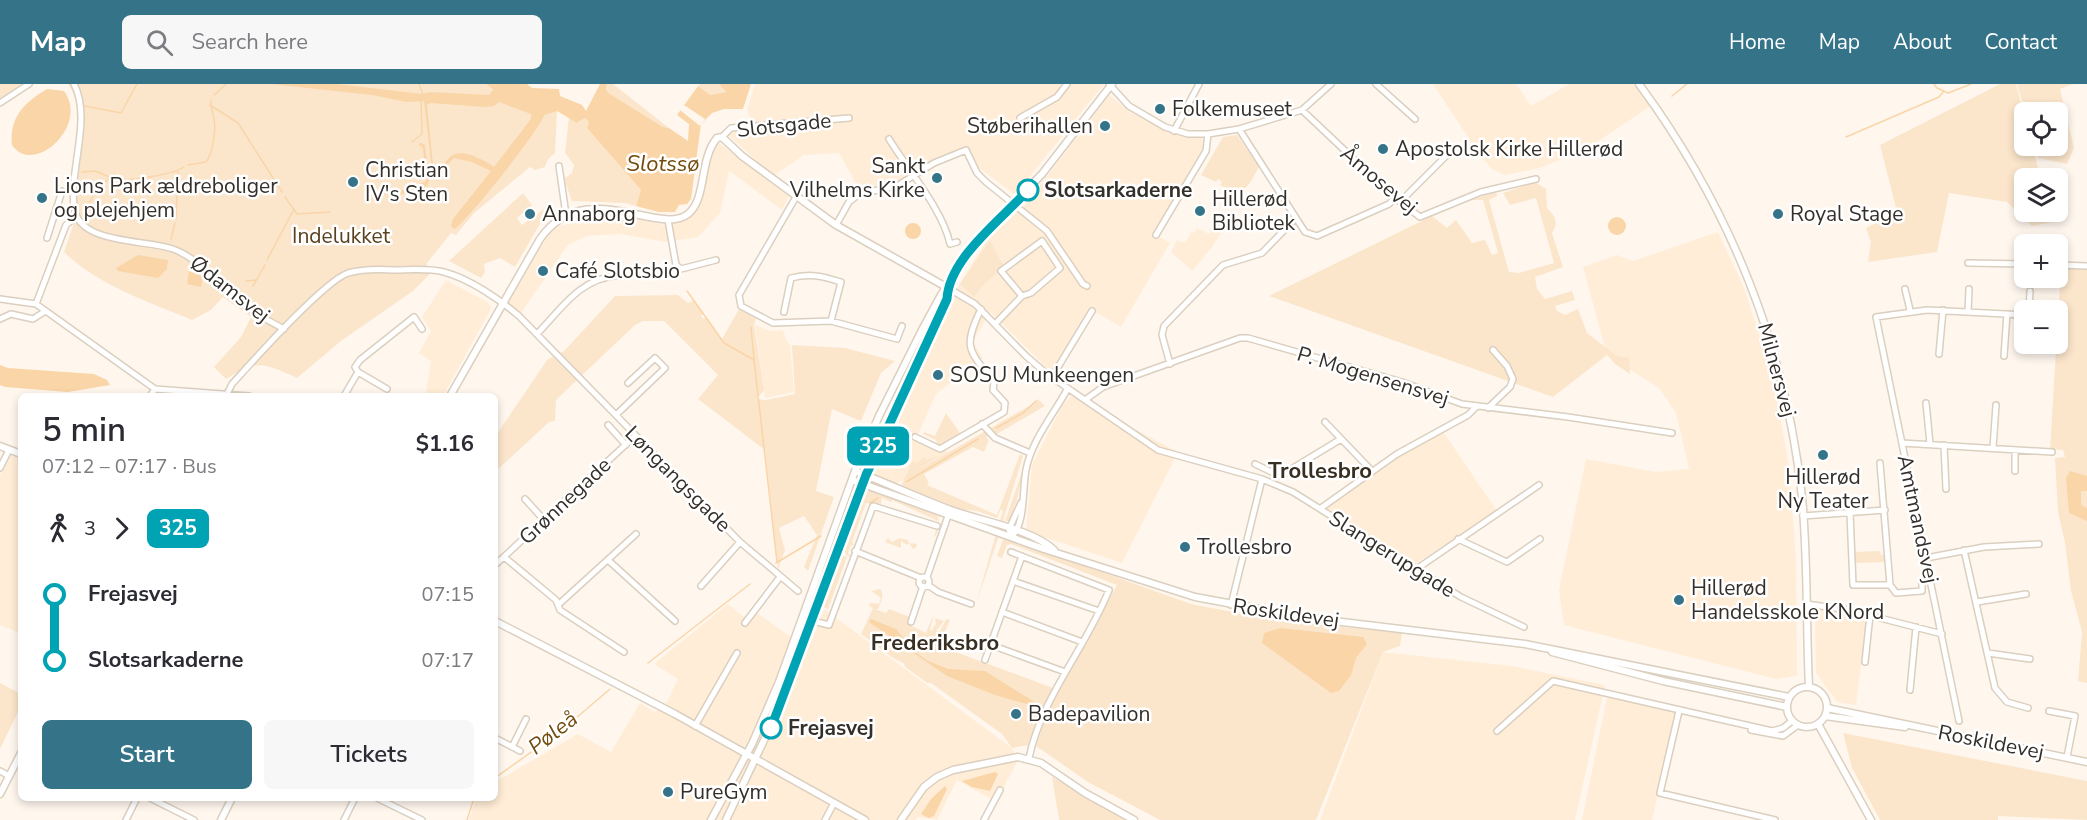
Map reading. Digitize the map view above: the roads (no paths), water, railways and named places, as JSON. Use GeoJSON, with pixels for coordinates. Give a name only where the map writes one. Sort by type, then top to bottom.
{"type":"FeatureCollection","features":[{"type":"Feature","properties":{"kind":"street"},"geometry":{"type":"LineString","coordinates":[[0,103],[29,84]]}},
{"type":"Feature","properties":{"kind":"street"},"geometry":{"type":"LineString","coordinates":[[36,304],[66,225],[76,217],[73,201],[79,139],[79,100],[74,84]]}},
{"type":"Feature","properties":{"kind":"street"},"geometry":{"type":"LineString","coordinates":[[1020,118],[1057,97],[1067,84]]}},
{"type":"Feature","properties":{"kind":"street"},"geometry":{"type":"LineString","coordinates":[[1174,131],[1199,84]]}},
{"type":"Feature","properties":{"kind":"street"},"geometry":{"type":"LineString","coordinates":[[711,820],[746,755],[779,682],[855,471],[899,374],[941,295],[948,288],[978,240],[1013,206],[1111,85],[1129,105],[1174,131],[1208,134],[1239,129],[1302,110],[1331,84]]}},
{"type":"Feature","properties":{"kind":"street"},"geometry":{"type":"LineString","coordinates":[[1376,84],[1415,119]]}},
{"type":"Feature","properties":{"kind":"street","name":"Milnersvej"},"geometry":{"type":"LineString","coordinates":[[1639,84],[1670,128],[1703,182],[1729,232],[1756,298],[1785,394],[1803,516],[1809,687]]}},
{"type":"Feature","properties":{"kind":"street","name":"Åmosevej"},"geometry":{"type":"LineString","coordinates":[[1302,110],[1398,200],[1420,217],[1481,192],[1536,179]]}},
{"type":"Feature","properties":{"kind":"street","name":"Slotsgade"},"geometry":{"type":"LineString","coordinates":[[668,220],[681,219],[693,209],[697,202],[708,151],[731,128],[849,118]]}},
{"type":"Feature","properties":{"kind":"street"},"geometry":{"type":"LineString","coordinates":[[1239,129],[1305,232],[1317,236],[1398,200],[1451,151]]}},
{"type":"Feature","properties":{"kind":"street"},"geometry":{"type":"LineString","coordinates":[[1156,235],[1206,151],[1208,134]]}},
{"type":"Feature","properties":{"kind":"street","name":"Slangerupgade"},"geometry":{"type":"LineString","coordinates":[[720,138],[836,225],[981,309],[1026,356],[1052,377],[1158,450],[1262,479],[1293,492],[1461,597],[1524,627]]}},
{"type":"Feature","properties":{"kind":"street"},"geometry":{"type":"LineString","coordinates":[[889,139],[947,230],[950,244],[957,242]]}},
{"type":"Feature","properties":{"kind":"street"},"geometry":{"type":"LineString","coordinates":[[836,225],[849,202],[859,194],[897,186],[934,163],[966,150],[977,173],[1013,206],[1047,231],[1083,284],[1087,286]]}},
{"type":"Feature","properties":{"kind":"street"},"geometry":{"type":"LineString","coordinates":[[559,166],[566,215]]}},
{"type":"Feature","properties":{"kind":"street"},"geometry":{"type":"LineString","coordinates":[[46,238],[62,191]]}},
{"type":"Feature","properties":{"kind":"street"},"geometry":{"type":"LineString","coordinates":[[796,197],[739,296],[741,306],[773,323],[831,321],[897,339],[902,326]]}},
{"type":"Feature","properties":{"kind":"street","name":"Ødamsvej"},"geometry":{"type":"LineString","coordinates":[[56,209],[76,217],[90,231],[100,235],[170,248],[186,254],[240,301],[284,329]]}},
{"type":"Feature","properties":{"kind":"street"},"geometry":{"type":"LineString","coordinates":[[452,393],[547,229],[554,221],[566,215],[601,209],[637,213],[668,220],[676,265],[681,269],[716,260]]}},
{"type":"Feature","properties":{"kind":"street"},"geometry":{"type":"LineString","coordinates":[[1170,364],[1162,335],[1164,326],[1223,265],[1262,253],[1296,218]]}},
{"type":"Feature","properties":{"kind":"street"},"geometry":{"type":"LineString","coordinates":[[995,324],[1022,296],[1031,293],[1060,268],[1042,241],[1001,271],[1022,296]]}},
{"type":"Feature","properties":{"kind":"street"},"geometry":{"type":"LineString","coordinates":[[1968,263],[2014,264]]}},
{"type":"Feature","properties":{"kind":"street"},"geometry":{"type":"LineString","coordinates":[[2068,265],[2087,266]]}},
{"type":"Feature","properties":{"kind":"street","name":"Løngangsgade"},"geometry":{"type":"LineString","coordinates":[[228,393],[232,384],[284,329],[334,281],[347,273],[373,269],[444,272],[504,303],[741,542],[780,577],[795,585],[798,591]]}},
{"type":"Feature","properties":{"kind":"street"},"geometry":{"type":"LineString","coordinates":[[537,334],[584,285],[602,276],[619,274]]}},
{"type":"Feature","properties":{"kind":"street"},"geometry":{"type":"LineString","coordinates":[[783,312],[791,278],[808,274],[820,275],[841,282],[831,321]]}},
{"type":"Feature","properties":{"kind":"street"},"geometry":{"type":"LineString","coordinates":[[726,820],[757,760],[786,694],[862,484],[947,299],[948,288]]}},
{"type":"Feature","properties":{"kind":"street"},"geometry":{"type":"LineString","coordinates":[[1905,289],[1910,310],[2014,314]]}},
{"type":"Feature","properties":{"kind":"street"},"geometry":{"type":"LineString","coordinates":[[1968,312],[1969,289]]}},
{"type":"Feature","properties":{"kind":"street"},"geometry":{"type":"LineString","coordinates":[[2030,291],[2030,300]]}},
{"type":"Feature","properties":{"kind":"street"},"geometry":{"type":"LineString","coordinates":[[0,299],[36,304],[44,312],[155,389],[213,393]]}},
{"type":"Feature","properties":{"kind":"street"},"geometry":{"type":"LineString","coordinates":[[915,437],[940,449],[1004,412],[1006,408],[993,390],[994,382],[972,353],[969,335],[981,309]]}},
{"type":"Feature","properties":{"kind":"street","name":"Amtmandsvej"},"geometry":{"type":"LineString","coordinates":[[1910,310],[1876,317],[1959,721]]}},
{"type":"Feature","properties":{"kind":"street"},"geometry":{"type":"LineString","coordinates":[[1939,354],[1943,310]]}},
{"type":"Feature","properties":{"kind":"street"},"geometry":{"type":"LineString","coordinates":[[1052,377],[1092,311]]}},
{"type":"Feature","properties":{"kind":"street"},"geometry":{"type":"LineString","coordinates":[[0,319],[11,314],[33,319],[44,312]]}},
{"type":"Feature","properties":{"kind":"street"},"geometry":{"type":"LineString","coordinates":[[2004,356],[2007,314]]}},
{"type":"Feature","properties":{"kind":"street"},"geometry":{"type":"LineString","coordinates":[[387,389],[358,372],[355,367],[360,360],[414,317],[422,329]]}},
{"type":"Feature","properties":{"kind":"street","name":"P. Mogensensvej"},"geometry":{"type":"LineString","coordinates":[[1085,400],[1103,387],[1240,338],[1402,382],[1476,407],[1568,417],[1672,433]]}},
{"type":"Feature","properties":{"kind":"street"},"geometry":{"type":"LineString","coordinates":[[1488,408],[1512,384],[1512,374],[1493,350]]}},
{"type":"Feature","properties":{"kind":"street","name":"Løngangsgade"},"geometry":{"type":"LineString","coordinates":[[616,415],[665,368],[655,358],[628,383]]}},
{"type":"Feature","properties":{"kind":"street"},"geometry":{"type":"LineString","coordinates":[[346,393],[358,372]]}},
{"type":"Feature","properties":{"kind":"street"},"geometry":{"type":"LineString","coordinates":[[1014,534],[1030,453],[1068,388]]}},
{"type":"Feature","properties":{"kind":"street"},"geometry":{"type":"LineString","coordinates":[[152,393],[155,389]]}},
{"type":"Feature","properties":{"kind":"street"},"geometry":{"type":"LineString","coordinates":[[1926,403],[1930,444]]}},
{"type":"Feature","properties":{"kind":"street"},"geometry":{"type":"LineString","coordinates":[[1993,448],[1996,405]]}},
{"type":"Feature","properties":{"kind":"street"},"geometry":{"type":"LineString","coordinates":[[1321,508],[1371,470],[1468,415],[1476,407]]}},
{"type":"Feature","properties":{"kind":"street"},"geometry":{"type":"LineString","coordinates":[[1325,422],[1371,470]]}},
{"type":"Feature","properties":{"kind":"street"},"geometry":{"type":"LineString","coordinates":[[982,424],[995,438],[1030,453]]}},
{"type":"Feature","properties":{"kind":"street"},"geometry":{"type":"LineString","coordinates":[[608,425],[626,445]]}},
{"type":"Feature","properties":{"kind":"street","name":"Grønnegade"},"geometry":{"type":"LineString","coordinates":[[498,562],[635,436]]}},
{"type":"Feature","properties":{"kind":"street"},"geometry":{"type":"LineString","coordinates":[[1255,464],[1280,476],[1341,439]]}},
{"type":"Feature","properties":{"kind":"street"},"geometry":{"type":"LineString","coordinates":[[1902,442],[2052,452]]}},
{"type":"Feature","properties":{"kind":"street"},"geometry":{"type":"LineString","coordinates":[[1944,445],[1946,489]]}},
{"type":"Feature","properties":{"kind":"street"},"geometry":{"type":"LineString","coordinates":[[0,446],[18,453]]}},
{"type":"Feature","properties":{"kind":"street"},"geometry":{"type":"LineString","coordinates":[[0,468],[9,450]]}},
{"type":"Feature","properties":{"kind":"street"},"geometry":{"type":"LineString","coordinates":[[2015,450],[2015,471]]}},
{"type":"Feature","properties":{"kind":"street"},"geometry":{"type":"LineString","coordinates":[[1880,463],[1890,585],[1896,593],[1922,591],[1922,583]]}},
{"type":"Feature","properties":{"kind":"street","name":"Roskildevej"},"geometry":{"type":"LineString","coordinates":[[855,471],[950,513],[1010,529],[1014,534]]}},
{"type":"Feature","properties":{"kind":"street"},"geometry":{"type":"LineString","coordinates":[[1232,605],[1262,479]]}},
{"type":"Feature","properties":{"kind":"street","name":"Roskildevej"},"geometry":{"type":"LineString","coordinates":[[852,480],[1047,544],[1054,550],[1159,587],[1232,605],[1309,618],[1526,644],[1684,674],[1789,697]]}},
{"type":"Feature","properties":{"kind":"street"},"geometry":{"type":"LineString","coordinates":[[1415,570],[1539,485]]}},
{"type":"Feature","properties":{"kind":"street"},"geometry":{"type":"LineString","coordinates":[[525,500],[544,520]]}},
{"type":"Feature","properties":{"kind":"street"},"geometry":{"type":"LineString","coordinates":[[1010,529],[1021,503]]}},
{"type":"Feature","properties":{"kind":"street"},"geometry":{"type":"LineString","coordinates":[[813,621],[829,625],[870,510],[875,506],[937,526]]}},
{"type":"Feature","properties":{"kind":"street"},"geometry":{"type":"LineString","coordinates":[[1803,516],[1885,510]]}},
{"type":"Feature","properties":{"kind":"street"},"geometry":{"type":"LineString","coordinates":[[924,577],[950,513]]}},
{"type":"Feature","properties":{"kind":"street"},"geometry":{"type":"LineString","coordinates":[[1850,513],[1853,585],[1890,585]]}},
{"type":"Feature","properties":{"kind":"street"},"geometry":{"type":"LineString","coordinates":[[558,605],[636,534]]}},
{"type":"Feature","properties":{"kind":"street"},"geometry":{"type":"LineString","coordinates":[[1458,539],[1507,562],[1540,539]]}},
{"type":"Feature","properties":{"kind":"street","name":"Løngangsgade"},"geometry":{"type":"LineString","coordinates":[[701,586],[741,542]]}},
{"type":"Feature","properties":{"kind":"street"},"geometry":{"type":"LineString","coordinates":[[1926,558],[2004,544],[2039,544]]}},
{"type":"Feature","properties":{"kind":"street"},"geometry":{"type":"LineString","coordinates":[[1964,550],[1998,694],[2007,702],[2028,708]]}},
{"type":"Feature","properties":{"kind":"street"},"geometry":{"type":"LineString","coordinates":[[855,552],[930,581],[911,622]]}},
{"type":"Feature","properties":{"kind":"street"},"geometry":{"type":"LineString","coordinates":[[1011,552],[1108,588],[1109,592],[1036,729],[1029,758]]}},
{"type":"Feature","properties":{"kind":"street"},"geometry":{"type":"LineString","coordinates":[[985,660],[1022,556]]}},
{"type":"Feature","properties":{"kind":"street"},"geometry":{"type":"LineString","coordinates":[[504,557],[556,600],[560,609],[624,652]]}},
{"type":"Feature","properties":{"kind":"street"},"geometry":{"type":"LineString","coordinates":[[608,560],[675,621]]}},
{"type":"Feature","properties":{"kind":"street"},"geometry":{"type":"LineString","coordinates":[[745,623],[780,577]]}},
{"type":"Feature","properties":{"kind":"street"},"geometry":{"type":"LineString","coordinates":[[1013,581],[1099,611]]}},
{"type":"Feature","properties":{"kind":"street"},"geometry":{"type":"LineString","coordinates":[[926,586],[971,604]]}},
{"type":"Feature","properties":{"kind":"street"},"geometry":{"type":"LineString","coordinates":[[1977,602],[2026,594]]}},
{"type":"Feature","properties":{"kind":"street"},"geometry":{"type":"LineString","coordinates":[[1806,604],[1870,615],[1942,634]]}},
{"type":"Feature","properties":{"kind":"street"},"geometry":{"type":"LineString","coordinates":[[1002,612],[1082,642]]}},
{"type":"Feature","properties":{"kind":"street"},"geometry":{"type":"LineString","coordinates":[[1865,662],[1870,615]]}},
{"type":"Feature","properties":{"kind":"street"},"geometry":{"type":"LineString","coordinates":[[498,623],[695,726],[865,820]]}},
{"type":"Feature","properties":{"kind":"street"},"geometry":{"type":"LineString","coordinates":[[1910,690],[1916,627]]}},
{"type":"Feature","properties":{"kind":"street","name":"Roskildevej"},"geometry":{"type":"LineString","coordinates":[[1526,644],[1564,656],[1682,685],[1787,707]]}},
{"type":"Feature","properties":{"kind":"street"},"geometry":{"type":"LineString","coordinates":[[991,645],[1065,672]]}},
{"type":"Feature","properties":{"kind":"street"},"geometry":{"type":"LineString","coordinates":[[695,726],[737,653]]}},
{"type":"Feature","properties":{"kind":"street"},"geometry":{"type":"LineString","coordinates":[[1988,653],[2030,659]]}},
{"type":"Feature","properties":{"kind":"street"},"geometry":{"type":"LineString","coordinates":[[1682,685],[1684,674]]}},
{"type":"Feature","properties":{"kind":"street"},"geometry":{"type":"LineString","coordinates":[[1497,731],[1553,681],[1778,736],[1789,733],[1795,723]]}},
{"type":"Feature","properties":{"kind":"street"},"geometry":{"type":"LineString","coordinates":[[1809,687],[1823,695],[1827,708],[1825,716],[1818,724],[1808,727],[1795,723],[1787,707],[1789,697],[1797,690],[1809,687]]}},
{"type":"Feature","properties":{"kind":"street","name":"Roskildevej"},"geometry":{"type":"LineString","coordinates":[[1827,708],[1914,728],[2087,762]]}},
{"type":"Feature","properties":{"kind":"street"},"geometry":{"type":"LineString","coordinates":[[1679,711],[1660,793],[1775,820]]}},
{"type":"Feature","properties":{"kind":"street","name":"Roskildevej"},"geometry":{"type":"LineString","coordinates":[[2049,711],[2075,716],[2067,758]]}},
{"type":"Feature","properties":{"kind":"street","name":"Roskildevej"},"geometry":{"type":"LineString","coordinates":[[1825,716],[1890,727],[1914,728]]}},
{"type":"Feature","properties":{"kind":"street"},"geometry":{"type":"LineString","coordinates":[[512,747],[526,719]]}},
{"type":"Feature","properties":{"kind":"street"},"geometry":{"type":"LineString","coordinates":[[1818,724],[1871,820]]}},
{"type":"Feature","properties":{"kind":"street"},"geometry":{"type":"LineString","coordinates":[[498,740],[520,751]]}},
{"type":"Feature","properties":{"kind":"street"},"geometry":{"type":"LineString","coordinates":[[901,820],[924,787],[937,777],[953,770],[1012,757],[1029,758],[1134,820]]}},
{"type":"Feature","properties":{"kind":"street"},"geometry":{"type":"LineString","coordinates":[[0,794],[18,760]]}},
{"type":"Feature","properties":{"kind":"street"},"geometry":{"type":"LineString","coordinates":[[0,771],[9,776]]}},
{"type":"Feature","properties":{"kind":"street"},"geometry":{"type":"LineString","coordinates":[[984,820],[1000,790]]}},
{"type":"Feature","properties":{"kind":"street"},"geometry":{"type":"LineString","coordinates":[[126,820],[136,801]]}},
{"type":"Feature","properties":{"kind":"street"},"geometry":{"type":"LineString","coordinates":[[156,801],[194,820]]}},
{"type":"Feature","properties":{"kind":"street"},"geometry":{"type":"LineString","coordinates":[[221,820],[230,801]]}},
{"type":"Feature","properties":{"kind":"street"},"geometry":{"type":"LineString","coordinates":[[344,820],[354,801]]}},
{"type":"Feature","properties":{"kind":"street"},"geometry":{"type":"LineString","coordinates":[[383,801],[422,820]]}},
{"type":"Feature","properties":{"kind":"street"},"geometry":{"type":"LineString","coordinates":[[825,820],[834,803]]}},
{"type":"Feature","properties":{"kind":"water","name":"Slotssø"},"geometry":{"type":"Polygon","coordinates":[[[271,84],[337,84],[422,94],[430,92],[489,95],[493,90],[486,84],[527,84],[532,88],[559,89],[560,96],[582,105],[586,111],[600,84],[607,84],[606,90],[610,94],[688,141],[689,124],[677,115],[698,86],[710,95],[726,92],[719,84],[751,84],[743,109],[724,109],[712,113],[701,124],[691,199],[687,204],[679,205],[675,212],[659,212],[636,206],[641,190],[587,128],[589,122],[585,118],[577,123],[557,111],[544,115],[531,137],[502,175],[454,229],[451,226],[453,219],[491,171],[472,162],[454,158],[433,179],[424,101],[407,102],[372,95],[271,84]],[[499,102],[494,106],[486,107],[430,103],[427,105],[434,175],[450,157],[460,153],[494,167],[531,119],[531,114],[499,102]]]}},
{"type":"Feature","properties":{"kind":"water"},"geometry":{"type":"Polygon","coordinates":[[[47,89],[64,91],[70,105],[70,119],[65,132],[45,151],[33,155],[21,153],[12,145],[16,118],[25,105],[47,89]]]}},
{"type":"Feature","properties":{"kind":"water"},"geometry":{"type":"Polygon","coordinates":[[[418,144],[425,145],[429,182],[427,186],[398,195],[375,194],[411,189],[426,181],[423,148],[418,144]]]}},
{"type":"Feature","properties":{"kind":"water"},"geometry":{"type":"Polygon","coordinates":[[[1617,217],[1623,220],[1626,226],[1623,232],[1617,235],[1611,232],[1608,226],[1611,220],[1617,217]]]}},
{"type":"Feature","properties":{"kind":"water"},"geometry":{"type":"Polygon","coordinates":[[[913,223],[921,231],[913,239],[905,231],[913,223]]]}},
{"type":"Feature","properties":{"kind":"water"},"geometry":{"type":"Polygon","coordinates":[[[138,255],[168,260],[167,269],[158,278],[118,271],[116,268],[138,255]]]}},
{"type":"Feature","properties":{"kind":"water"},"geometry":{"type":"Polygon","coordinates":[[[189,272],[197,273],[203,278],[201,287],[187,284],[189,272]]]}},
{"type":"Feature","properties":{"kind":"water"},"geometry":{"type":"Polygon","coordinates":[[[0,365],[8,368],[94,374],[107,380],[110,385],[68,392],[5,387],[0,385],[0,365]]]}},
{"type":"Feature","properties":{"kind":"water"},"geometry":{"type":"Polygon","coordinates":[[[2070,471],[2087,476],[2087,491],[2081,491],[2081,505],[2087,508],[2087,521],[2069,513],[2066,478],[2070,471]]]}},
{"type":"Feature","properties":{"kind":"water"},"geometry":{"type":"Polygon","coordinates":[[[871,619],[896,629],[915,652],[928,661],[948,669],[985,671],[1041,706],[1040,708],[995,695],[947,676],[869,622],[871,619]]]}},
{"type":"Feature","properties":{"kind":"water"},"geometry":{"type":"Polygon","coordinates":[[[1280,628],[1363,637],[1367,644],[1356,658],[1351,675],[1339,691],[1331,693],[1262,643],[1264,633],[1280,628]]]}},
{"type":"Feature","properties":{"kind":"water"},"geometry":{"type":"Polygon","coordinates":[[[995,772],[998,774],[990,791],[972,787],[962,781],[995,772]]]}},
{"type":"Feature","properties":{"kind":"water"},"geometry":{"type":"Polygon","coordinates":[[[945,786],[947,789],[934,816],[929,818],[921,814],[931,799],[945,786]]]}},
{"type":"Feature","properties":{"kind":"waterway"},"geometry":{"type":"LineString","coordinates":[[85,106],[121,113],[137,84]]}},
{"type":"Feature","properties":{"kind":"waterway"},"geometry":{"type":"LineString","coordinates":[[214,95],[226,84]]}},
{"type":"Feature","properties":{"kind":"waterway"},"geometry":{"type":"LineString","coordinates":[[419,84],[423,95]]}},
{"type":"Feature","properties":{"kind":"waterway","name":"Pøleå"},"geometry":{"type":"LineString","coordinates":[[1672,96],[1687,84]]}},
{"type":"Feature","properties":{"kind":"waterway","name":"Pøleå"},"geometry":{"type":"LineString","coordinates":[[1934,84],[1948,93],[1971,84]]}},
{"type":"Feature","properties":{"kind":"waterway"},"geometry":{"type":"LineString","coordinates":[[1846,137],[1939,97],[1944,91]]}},
{"type":"Feature","properties":{"kind":"waterway"},"geometry":{"type":"LineString","coordinates":[[188,165],[206,162],[210,153],[215,129],[211,100]]}},
{"type":"Feature","properties":{"kind":"waterway"},"geometry":{"type":"LineString","coordinates":[[412,142],[422,134],[421,100]]}},
{"type":"Feature","properties":{"kind":"waterway"},"geometry":{"type":"LineString","coordinates":[[210,105],[238,123],[282,192]]}},
{"type":"Feature","properties":{"kind":"waterway"},"geometry":{"type":"LineString","coordinates":[[83,216],[93,196],[112,175],[115,174],[117,179],[123,180],[162,175],[184,167]]}},
{"type":"Feature","properties":{"kind":"waterway"},"geometry":{"type":"LineString","coordinates":[[82,172],[95,171],[110,177]]}},
{"type":"Feature","properties":{"kind":"waterway"},"geometry":{"type":"LineString","coordinates":[[176,219],[178,172]]}},
{"type":"Feature","properties":{"kind":"waterway"},"geometry":{"type":"LineString","coordinates":[[285,197],[297,214],[330,212]]}},
{"type":"Feature","properties":{"kind":"waterway"},"geometry":{"type":"LineString","coordinates":[[267,260],[293,211]]}},
{"type":"Feature","properties":{"kind":"waterway"},"geometry":{"type":"LineString","coordinates":[[171,239],[175,223]]}},
{"type":"Feature","properties":{"kind":"waterway"},"geometry":{"type":"LineString","coordinates":[[253,286],[265,265]]}},
{"type":"Feature","properties":{"kind":"waterway"},"geometry":{"type":"LineString","coordinates":[[246,281],[256,280]]}},
{"type":"Feature","properties":{"kind":"waterway"},"geometry":{"type":"LineString","coordinates":[[687,291],[724,343],[754,360],[777,562]]}},
{"type":"Feature","properties":{"kind":"waterway"},"geometry":{"type":"LineString","coordinates":[[751,327],[754,359]]}},
{"type":"Feature","properties":{"kind":"waterway","name":"Pøleå"},"geometry":{"type":"LineString","coordinates":[[996,428],[1023,413],[1036,401]]}},
{"type":"Feature","properties":{"kind":"waterway","name":"Pøleå"},"geometry":{"type":"LineString","coordinates":[[906,482],[978,439]]}},
{"type":"Feature","properties":{"kind":"waterway","name":"Pøleå"},"geometry":{"type":"LineString","coordinates":[[870,503],[878,498]]}},
{"type":"Feature","properties":{"kind":"waterway","name":"Pøleå"},"geometry":{"type":"LineString","coordinates":[[776,563],[821,536]]}},
{"type":"Feature","properties":{"kind":"waterway","name":"Pøleå"},"geometry":{"type":"LineString","coordinates":[[648,663],[750,584]]}},
{"type":"Feature","properties":{"kind":"waterway","name":"Pøleå"},"geometry":{"type":"LineString","coordinates":[[498,776],[562,730],[610,689]]}},
{"type":"Feature","properties":{"kind":"waterway","name":"Pøleå"},"geometry":{"type":"LineString","coordinates":[[467,820],[473,801]]}},
{"type":"Feature","properties":{"kind":"place","name":"Folkemuseet"},"geometry":{"type":"Point","coordinates":[1160,109]}},
{"type":"Feature","properties":{"kind":"place","name":"Støberihallen"},"geometry":{"type":"Point","coordinates":[1105,126]}},
{"type":"Feature","properties":{"kind":"place","name":"Apostolsk Kirke Hillerød"},"geometry":{"type":"Point","coordinates":[1383,149]}},
{"type":"Feature","properties":{"kind":"place","name":"Sankt Vilhelms Kirke"},"geometry":{"type":"Point","coordinates":[937,178]}},
{"type":"Feature","properties":{"kind":"place","name":"Christian IV's Sten"},"geometry":{"type":"Point","coordinates":[353,182]}},
{"type":"Feature","properties":{"kind":"place","name":"Slotsarkaderne"},"geometry":{"type":"Point","coordinates":[1028,190]}},
{"type":"Feature","properties":{"kind":"place","name":"Lions Park ældreboliger og plejehjem"},"geometry":{"type":"Point","coordinates":[42,198]}},
{"type":"Feature","properties":{"kind":"place","name":"Hillerød Bibliotek"},"geometry":{"type":"Point","coordinates":[1200,211]}},
{"type":"Feature","properties":{"kind":"place","name":"Annaborg"},"geometry":{"type":"Point","coordinates":[530,214]}},
{"type":"Feature","properties":{"kind":"place","name":"Royal Stage"},"geometry":{"type":"Point","coordinates":[1778,214]}},
{"type":"Feature","properties":{"kind":"place","name":"Café Slotsbio"},"geometry":{"type":"Point","coordinates":[543,271]}},
{"type":"Feature","properties":{"kind":"place","name":"SOSU Munkeengen"},"geometry":{"type":"Point","coordinates":[938,375]}},
{"type":"Feature","properties":{"kind":"place","name":"Hillerød Ny Teater"},"geometry":{"type":"Point","coordinates":[1823,455]}},
{"type":"Feature","properties":{"kind":"place","name":"Trollesbro"},"geometry":{"type":"Point","coordinates":[1185,547]}},
{"type":"Feature","properties":{"kind":"place","name":"Hillerød Handelsskole KNord"},"geometry":{"type":"Point","coordinates":[1679,600]}},
{"type":"Feature","properties":{"kind":"place","name":"Badepavilion"},"geometry":{"type":"Point","coordinates":[1016,714]}},
{"type":"Feature","properties":{"kind":"place","name":"Frejasvej"},"geometry":{"type":"Point","coordinates":[771,728]}},
{"type":"Feature","properties":{"kind":"place","name":"PureGym"},"geometry":{"type":"Point","coordinates":[668,792]}},
{"type":"Feature","properties":{"kind":"district","name":"Trollesbro"},"geometry":{"type":"Point","coordinates":[1320,471]}},
{"type":"Feature","properties":{"kind":"district","name":"Frederiksbro"},"geometry":{"type":"Point","coordinates":[935,643]}},
{"type":"Feature","properties":{"kind":"park label","name":"Indelukket"},"geometry":{"type":"Point","coordinates":[341,236]}}]}
